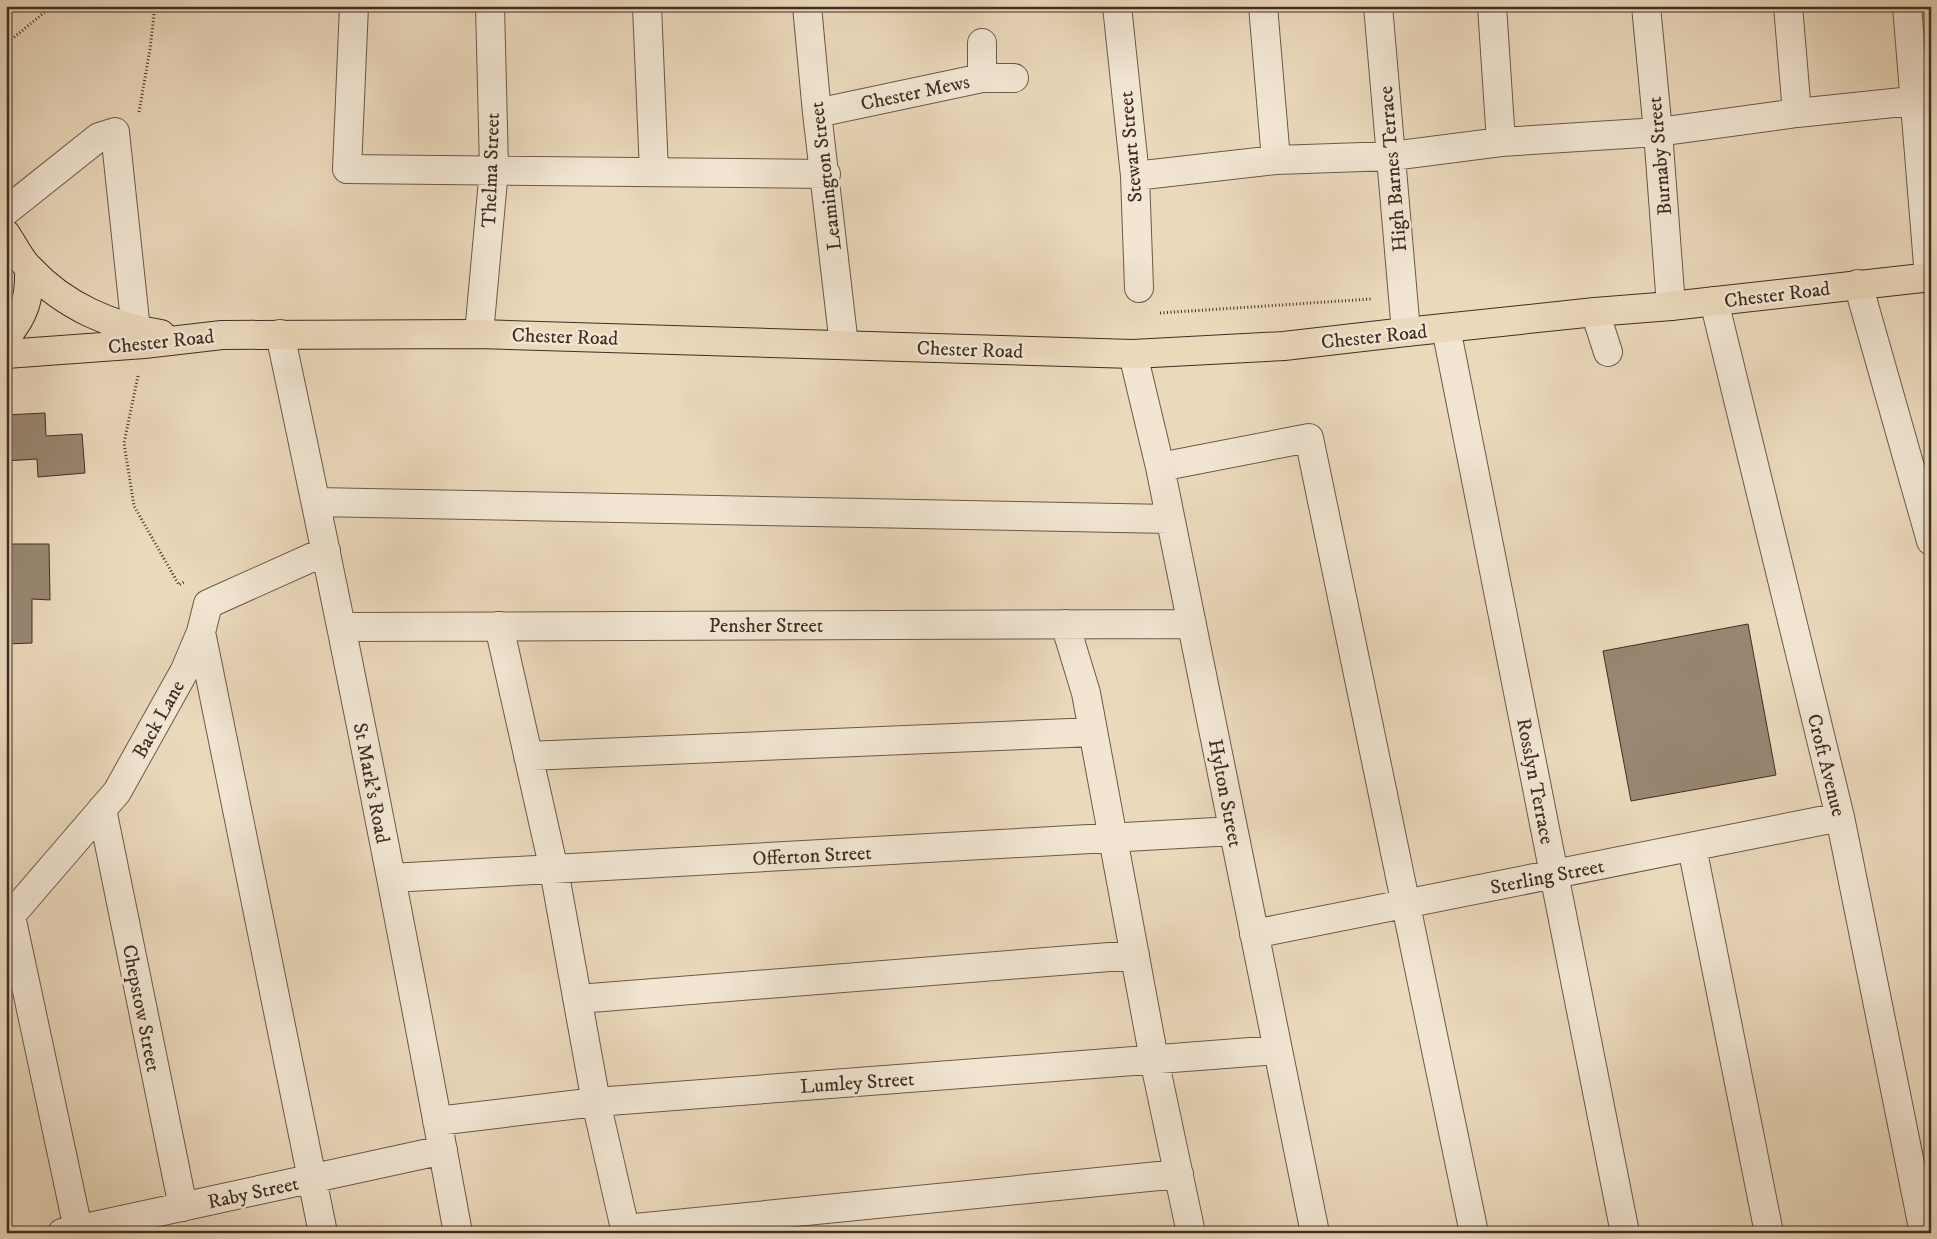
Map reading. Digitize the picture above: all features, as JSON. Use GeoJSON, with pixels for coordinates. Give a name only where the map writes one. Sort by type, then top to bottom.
{"type":"FeatureCollection","features":[{"type":"Feature","properties":{"kind":"main road"},"geometry":{"type":"LineString","coordinates":[[6,234],[29,269],[52,289],[78,306],[105,320],[136,330],[171,336],[222,335]]}},
{"type":"Feature","properties":{"kind":"main road"},"geometry":{"type":"LineString","coordinates":[[6,337],[15,327],[25,309],[30,289],[29,269]]}},
{"type":"Feature","properties":{"kind":"main road","name":"Chester Road"},"geometry":{"type":"LineString","coordinates":[[6,354],[144,344],[222,335],[479,334],[1133,354],[1284,346],[1930,277]]}},
{"type":"Feature","properties":{"kind":"street"},"geometry":{"type":"LineString","coordinates":[[354,6],[346,169],[826,174]]}},
{"type":"Feature","properties":{"kind":"street","name":"Thelma Street"},"geometry":{"type":"LineString","coordinates":[[479,334],[494,170],[490,6]]}},
{"type":"Feature","properties":{"kind":"street"},"geometry":{"type":"LineString","coordinates":[[647,6],[654,172]]}},
{"type":"Feature","properties":{"kind":"street","name":"Leamington Street"},"geometry":{"type":"LineString","coordinates":[[807,6],[817,113],[826,174],[844,345]]}},
{"type":"Feature","properties":{"kind":"street","name":"Stewart Street"},"geometry":{"type":"LineString","coordinates":[[1117,6],[1135,176],[1140,288]]}},
{"type":"Feature","properties":{"kind":"street"},"geometry":{"type":"LineString","coordinates":[[1263,6],[1276,160]]}},
{"type":"Feature","properties":{"kind":"street","name":"High Barnes Terrace"},"geometry":{"type":"LineString","coordinates":[[1378,6],[1406,332]]}},
{"type":"Feature","properties":{"kind":"street"},"geometry":{"type":"LineString","coordinates":[[1492,6],[1501,142]]}},
{"type":"Feature","properties":{"kind":"street","name":"Burnaby Street"},"geometry":{"type":"LineString","coordinates":[[1646,6],[1671,306]]}},
{"type":"Feature","properties":{"kind":"street"},"geometry":{"type":"LineString","coordinates":[[1788,6],[1797,113]]}},
{"type":"Feature","properties":{"kind":"street"},"geometry":{"type":"LineString","coordinates":[[1907,6],[1923,100],[1930,277]]}},
{"type":"Feature","properties":{"kind":"street"},"geometry":{"type":"LineString","coordinates":[[982,43],[982,78]]}},
{"type":"Feature","properties":{"kind":"street","name":"Chester Mews"},"geometry":{"type":"LineString","coordinates":[[817,113],[982,78],[1014,78]]}},
{"type":"Feature","properties":{"kind":"street"},"geometry":{"type":"LineString","coordinates":[[1135,176],[1276,160],[1392,156],[1501,142],[1658,132],[1797,113],[1923,100]]}},
{"type":"Feature","properties":{"kind":"street"},"geometry":{"type":"LineString","coordinates":[[6,211],[99,137],[115,132],[136,330]]}},
{"type":"Feature","properties":{"kind":"street"},"geometry":{"type":"LineString","coordinates":[[1858,284],[1931,541]]}},
{"type":"Feature","properties":{"kind":"street","name":"Croft Avenue"},"geometry":{"type":"LineString","coordinates":[[1714,301],[1840,817],[1924,1233]]}},
{"type":"Feature","properties":{"kind":"street"},"geometry":{"type":"LineString","coordinates":[[1595,312],[1608,352]]}},
{"type":"Feature","properties":{"kind":"street","name":"Rosslyn Terrace"},"geometry":{"type":"LineString","coordinates":[[1446,328],[1625,1233]]}},
{"type":"Feature","properties":{"kind":"street","name":"St Mark's Road"},"geometry":{"type":"LineString","coordinates":[[280,334],[392,878],[458,1233]]}},
{"type":"Feature","properties":{"kind":"street","name":"Hylton Street"},"geometry":{"type":"LineString","coordinates":[[1133,354],[1160,467],[1315,1233]]}},
{"type":"Feature","properties":{"kind":"street"},"geometry":{"type":"LineString","coordinates":[[1160,467],[1309,438],[1474,1233]]}},
{"type":"Feature","properties":{"kind":"street"},"geometry":{"type":"LineString","coordinates":[[316,502],[1170,519]]}},
{"type":"Feature","properties":{"kind":"street","name":"Back Lane"},"geometry":{"type":"LineString","coordinates":[[9,919],[117,792],[180,679],[201,632],[208,604],[326,550]]}},
{"type":"Feature","properties":{"kind":"street"},"geometry":{"type":"LineString","coordinates":[[1065,624],[1086,693],[1154,1059],[1191,1233]]}},
{"type":"Feature","properties":{"kind":"street","name":"Pensher Street"},"geometry":{"type":"LineString","coordinates":[[341,627],[1192,624]]}},
{"type":"Feature","properties":{"kind":"street"},"geometry":{"type":"LineString","coordinates":[[499,626],[554,870],[596,1102],[626,1231],[1179,1174]]}},
{"type":"Feature","properties":{"kind":"street"},"geometry":{"type":"LineString","coordinates":[[201,632],[323,1233]]}},
{"type":"Feature","properties":{"kind":"street"},"geometry":{"type":"LineString","coordinates":[[528,756],[1093,732]]}},
{"type":"Feature","properties":{"kind":"street","name":"Chepstow Street"},"geometry":{"type":"LineString","coordinates":[[102,809],[182,1207]]}},
{"type":"Feature","properties":{"kind":"street","name":"Sterling Street"},"geometry":{"type":"LineString","coordinates":[[1254,934],[1840,817]]}},
{"type":"Feature","properties":{"kind":"street","name":"Offerton Street"},"geometry":{"type":"LineString","coordinates":[[392,878],[1233,831]]}},
{"type":"Feature","properties":{"kind":"street"},"geometry":{"type":"LineString","coordinates":[[1692,847],[1769,1233]]}},
{"type":"Feature","properties":{"kind":"street"},"geometry":{"type":"LineString","coordinates":[[9,919],[70,1231]]}},
{"type":"Feature","properties":{"kind":"street"},"geometry":{"type":"LineString","coordinates":[[578,1000],[1135,955]]}},
{"type":"Feature","properties":{"kind":"street","name":"Lumley Street"},"geometry":{"type":"LineString","coordinates":[[437,1121],[596,1102],[1277,1050]]}},
{"type":"Feature","properties":{"kind":"street","name":"Raby Street"},"geometry":{"type":"LineString","coordinates":[[70,1231],[443,1150]]}},
{"type":"Feature","properties":{"kind":"path"},"geometry":{"type":"LineString","coordinates":[[6,44],[52,6]]}},
{"type":"Feature","properties":{"kind":"path"},"geometry":{"type":"LineString","coordinates":[[1140,288],[1138,315],[1402,296]]}},
{"type":"Feature","properties":{"kind":"building"},"geometry":{"type":"Polygon","coordinates":[[[45,413],[46,436],[82,434],[85,473],[38,477],[37,459],[6,461],[6,415],[45,413]]]}},
{"type":"Feature","properties":{"kind":"building"},"geometry":{"type":"Polygon","coordinates":[[[6,544],[49,544],[50,600],[32,599],[32,643],[6,644],[6,544]]]}},
{"type":"Feature","properties":{"kind":"building"},"geometry":{"type":"Polygon","coordinates":[[[1748,624],[1776,775],[1631,801],[1603,651],[1748,624]]]}}]}
